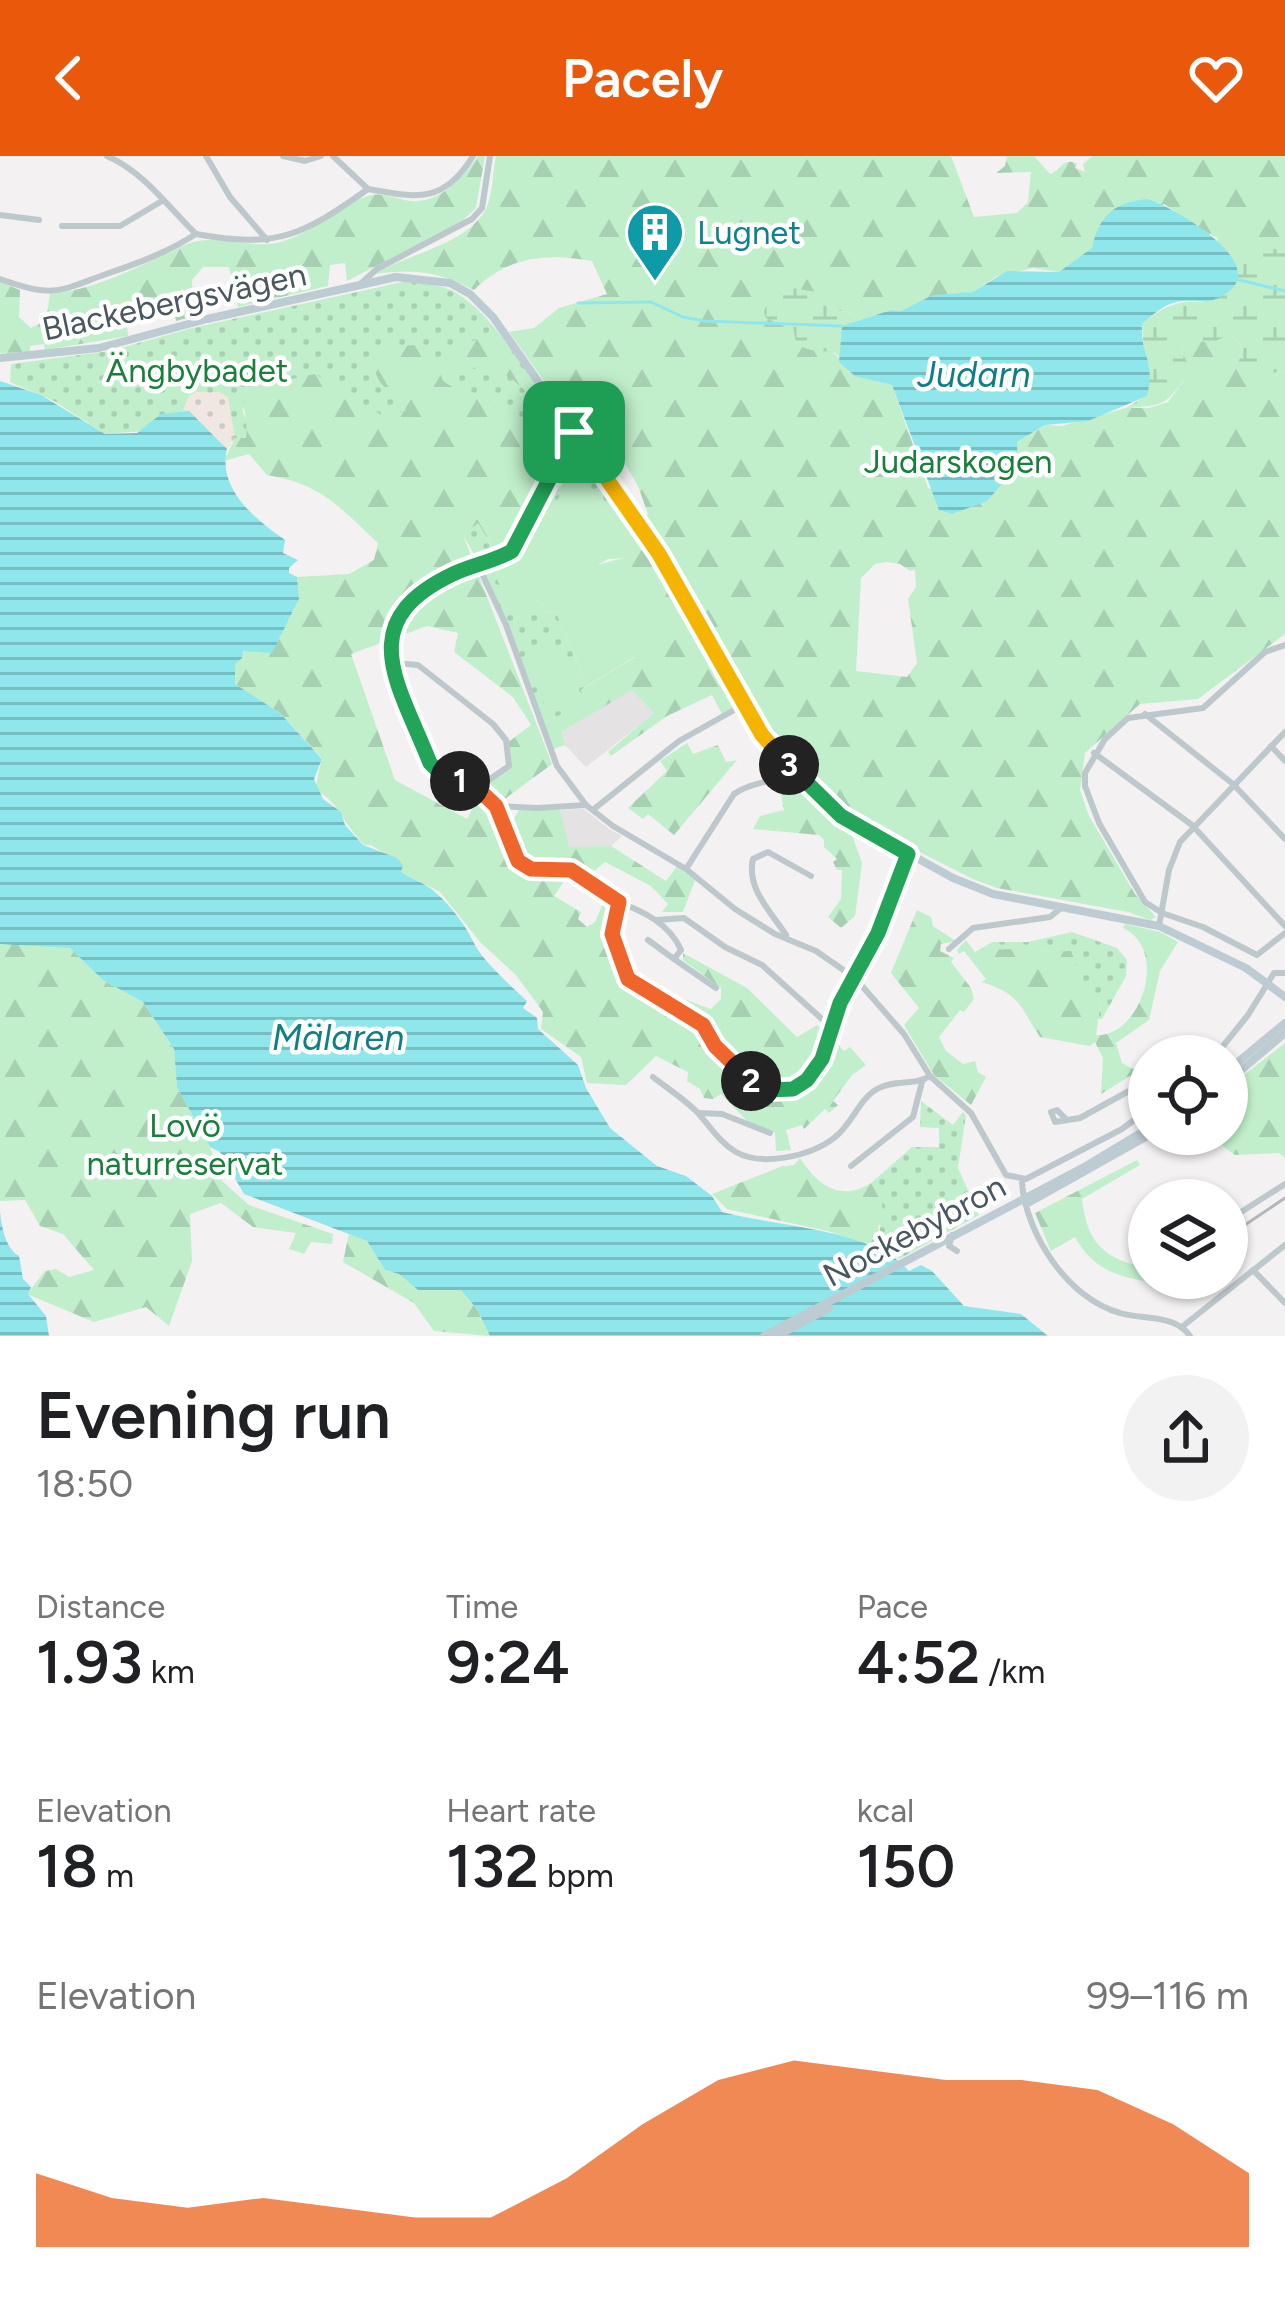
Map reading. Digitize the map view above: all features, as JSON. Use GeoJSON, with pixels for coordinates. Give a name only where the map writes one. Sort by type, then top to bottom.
{"type":"FeatureCollection","features":[{"type":"Feature","properties":{"kind":"street"},"geometry":{"type":"LineString","coordinates":[[107,156],[137,172],[196,234],[225,240],[268,241],[301,232],[368,189]]}},
{"type":"Feature","properties":{"kind":"street"},"geometry":{"type":"LineString","coordinates":[[206,156],[230,197],[268,241]]}},
{"type":"Feature","properties":{"kind":"street"},"geometry":{"type":"LineString","coordinates":[[283,156],[304,161],[321,156]]}},
{"type":"Feature","properties":{"kind":"street"},"geometry":{"type":"LineString","coordinates":[[333,156],[368,189],[415,198],[438,192],[458,179],[471,159],[461,156]]}},
{"type":"Feature","properties":{"kind":"street"},"geometry":{"type":"LineString","coordinates":[[358,285],[377,269],[472,219],[482,208],[490,156]]}},
{"type":"Feature","properties":{"kind":"street"},"geometry":{"type":"LineString","coordinates":[[62,226],[120,226],[162,200]]}},
{"type":"Feature","properties":{"kind":"street"},"geometry":{"type":"LineString","coordinates":[[0,215],[39,220]]}},
{"type":"Feature","properties":{"kind":"street"},"geometry":{"type":"LineString","coordinates":[[0,279],[48,292],[79,288],[111,272],[143,264],[196,234]]}},
{"type":"Feature","properties":{"kind":"street","name":"Blackebergsvägen"},"geometry":{"type":"LineString","coordinates":[[0,358],[51,356],[115,345],[358,285],[417,276],[450,283],[470,294],[493,317],[659,554],[762,735],[841,816],[993,894],[1159,926],[1267,982],[1285,997]]}},
{"type":"Feature","properties":{"kind":"street"},"geometry":{"type":"LineString","coordinates":[[574,432],[519,543],[502,556],[477,563],[414,595],[405,605],[392,625],[393,663],[430,763],[439,772],[477,788],[496,806],[518,861],[531,869],[571,870],[657,920],[680,944],[674,958]]}},
{"type":"Feature","properties":{"kind":"street"},"geometry":{"type":"LineString","coordinates":[[477,563],[506,625],[557,766],[590,807],[686,868],[775,934],[816,951],[855,978],[904,1034],[926,1079],[971,1113],[1006,1175],[1024,1180],[1128,1125]]}},
{"type":"Feature","properties":{"kind":"street"},"geometry":{"type":"LineString","coordinates":[[1094,753],[1192,825],[1285,930],[1264,953],[1257,955],[1203,927],[1162,913],[1134,886],[1090,803],[1085,773],[1094,753],[1128,718],[1203,708],[1265,652],[1285,645]]}},
{"type":"Feature","properties":{"kind":"street"},"geometry":{"type":"LineString","coordinates":[[393,663],[407,662],[426,670],[502,734],[509,766],[477,788]]}},
{"type":"Feature","properties":{"kind":"street"},"geometry":{"type":"LineString","coordinates":[[496,806],[590,807],[679,741],[743,705]]}},
{"type":"Feature","properties":{"kind":"street"},"geometry":{"type":"LineString","coordinates":[[1145,714],[1233,784],[1285,839]]}},
{"type":"Feature","properties":{"kind":"street"},"geometry":{"type":"LineString","coordinates":[[1159,926],[1175,851],[1192,825],[1285,732]]}},
{"type":"Feature","properties":{"kind":"street"},"geometry":{"type":"LineString","coordinates":[[1270,746],[1285,760]]}},
{"type":"Feature","properties":{"kind":"street"},"geometry":{"type":"LineString","coordinates":[[686,868],[734,794],[772,783],[792,768]]}},
{"type":"Feature","properties":{"kind":"street"},"geometry":{"type":"LineString","coordinates":[[788,938],[756,890],[753,859],[768,852],[811,876]]}},
{"type":"Feature","properties":{"kind":"street"},"geometry":{"type":"LineString","coordinates":[[619,902],[612,934],[628,979],[703,1025],[715,1046],[753,1083],[779,1092],[807,1080],[822,1059],[908,854]]}},
{"type":"Feature","properties":{"kind":"street"},"geometry":{"type":"LineString","coordinates":[[949,949],[973,928],[1044,919],[1061,908]]}},
{"type":"Feature","properties":{"kind":"street"},"geometry":{"type":"LineString","coordinates":[[657,920],[684,917],[725,947],[762,965],[832,1028]]}},
{"type":"Feature","properties":{"kind":"street"},"geometry":{"type":"LineString","coordinates":[[648,940],[716,988]]}},
{"type":"Feature","properties":{"kind":"street"},"geometry":{"type":"LineString","coordinates":[[1232,1035],[1276,971],[1285,973]]}},
{"type":"Feature","properties":{"kind":"street"},"geometry":{"type":"LineString","coordinates":[[1248,1054],[1285,1023]]}},
{"type":"Feature","properties":{"kind":"street"},"geometry":{"type":"LineString","coordinates":[[1248,1064],[1285,1033]]}},
{"type":"Feature","properties":{"kind":"street"},"geometry":{"type":"LineString","coordinates":[[653,1077],[698,1113],[708,1130],[745,1156],[787,1157],[835,1138],[874,1090],[926,1079]]}},
{"type":"Feature","properties":{"kind":"street"},"geometry":{"type":"LineString","coordinates":[[850,1166],[914,1117],[926,1079]]}},
{"type":"Feature","properties":{"kind":"street"},"geometry":{"type":"LineString","coordinates":[[1066,1119],[1072,1121],[1128,1091]]}},
{"type":"Feature","properties":{"kind":"street"},"geometry":{"type":"LineString","coordinates":[[698,1113],[722,1114],[770,1133]]}},
{"type":"Feature","properties":{"kind":"street"},"geometry":{"type":"LineString","coordinates":[[1088,1168],[1128,1144]]}},
{"type":"Feature","properties":{"kind":"street","name":"Nockebybron"},"geometry":{"type":"LineString","coordinates":[[764,1336],[1088,1168]]}},
{"type":"Feature","properties":{"kind":"street","name":"Nockebybron"},"geometry":{"type":"LineString","coordinates":[[777,1336],[1088,1168]]}},
{"type":"Feature","properties":{"kind":"street"},"geometry":{"type":"LineString","coordinates":[[1024,1180],[1023,1195],[1066,1280],[1114,1312],[1183,1326],[1190,1336]]}},
{"type":"Feature","properties":{"kind":"street"},"geometry":{"type":"LineString","coordinates":[[1248,1208],[1285,1184]]}},
{"type":"Feature","properties":{"kind":"street"},"geometry":{"type":"LineString","coordinates":[[957,1251],[949,1246],[952,1235],[1023,1195]]}},
{"type":"Feature","properties":{"kind":"street"},"geometry":{"type":"LineString","coordinates":[[1183,1326],[1285,1246]]}},
{"type":"Feature","properties":{"kind":"street"},"geometry":{"type":"LineString","coordinates":[[1252,1270],[1285,1304]]}},
{"type":"Feature","properties":{"kind":"shaded area"},"geometry":{"type":"Polygon","coordinates":[[[632,689],[655,713],[586,767],[565,745],[560,732],[632,689]]]}},
{"type":"Feature","properties":{"kind":"shaded area"},"geometry":{"type":"Polygon","coordinates":[[[584,809],[622,836],[611,846],[568,848],[560,810],[584,809]]]}},
{"type":"Feature","properties":{"kind":"green space"},"geometry":{"type":"Polygon","coordinates":[[[478,156],[485,156],[476,208],[460,223],[347,281],[345,263],[330,265],[328,286],[238,307],[229,267],[203,267],[192,280],[194,316],[176,321],[171,292],[134,308],[128,336],[0,353],[0,282],[20,290],[19,317],[31,328],[46,320],[50,294],[103,282],[196,241],[283,241],[372,195],[427,199],[456,182],[478,156]]]}},
{"type":"Feature","properties":{"kind":"green space","name":"Judarskogen"},"geometry":{"type":"Polygon","coordinates":[[[496,156],[951,156],[974,217],[1017,213],[1028,202],[1031,172],[996,173],[1005,166],[1007,156],[1034,156],[1050,174],[1068,162],[1085,172],[1083,164],[1093,156],[1285,156],[1285,252],[1220,232],[1209,234],[1164,204],[1059,272],[1033,268],[997,276],[973,292],[933,296],[901,311],[855,322],[853,313],[835,310],[828,302],[787,325],[794,331],[796,344],[832,351],[855,375],[892,385],[928,488],[987,501],[1018,466],[1017,442],[1046,425],[1062,426],[1168,402],[1191,371],[1181,351],[1189,341],[1230,334],[1243,347],[1239,360],[1245,376],[1285,371],[1285,634],[1198,699],[1140,704],[1085,753],[1080,790],[1089,816],[1135,894],[1156,917],[1150,920],[973,879],[856,820],[784,751],[759,718],[644,520],[648,514],[638,486],[596,413],[581,414],[577,427],[509,332],[534,328],[559,308],[607,294],[592,261],[529,260],[501,270],[474,290],[426,273],[375,274],[469,229],[488,204],[496,156]],[[875,564],[861,578],[856,671],[907,677],[917,663],[908,599],[916,587],[915,570],[900,564],[875,564]]]}},
{"type":"Feature","properties":{"kind":"green space"},"geometry":{"type":"Polygon","coordinates":[[[1220,231],[1285,252],[1285,371],[1245,377],[1237,367],[1243,347],[1230,334],[1214,342],[1189,341],[1181,351],[1192,371],[1170,396],[1159,404],[1126,408],[1147,395],[1142,324],[1171,306],[1204,302],[1218,238],[1209,234],[1220,231]]]}},
{"type":"Feature","properties":{"kind":"green space","name":"Ängbybadet"},"geometry":{"type":"Polygon","coordinates":[[[407,281],[453,291],[484,316],[564,428],[475,519],[495,551],[477,559],[460,530],[242,408],[248,426],[246,439],[235,438],[227,449],[209,428],[167,413],[145,431],[105,434],[54,401],[10,382],[11,364],[110,351],[407,281]]]}},
{"type":"Feature","properties":{"kind":"green space"},"geometry":{"type":"Polygon","coordinates":[[[792,288],[823,293],[835,310],[853,313],[855,322],[842,327],[840,357],[796,344],[794,331],[766,318],[772,293],[792,288]]]}},
{"type":"Feature","properties":{"kind":"green space"},"geometry":{"type":"Polygon","coordinates":[[[499,334],[568,436],[518,540],[499,555],[478,523],[463,535],[552,764],[494,807],[504,813],[510,826],[519,810],[560,810],[569,847],[611,846],[666,881],[677,866],[695,880],[683,912],[662,912],[668,904],[651,886],[605,862],[588,876],[573,868],[554,896],[581,912],[578,919],[587,927],[595,922],[604,901],[610,901],[614,913],[608,937],[625,981],[699,1028],[715,1051],[760,1090],[784,1094],[804,1086],[826,1061],[834,1040],[844,1051],[850,1047],[866,1065],[852,1075],[829,1113],[825,1109],[804,1129],[802,1125],[786,1130],[791,1150],[776,1151],[775,1133],[750,1124],[721,1094],[704,1098],[687,1081],[688,1072],[656,1056],[626,1085],[587,1083],[581,1057],[541,1029],[543,1012],[516,975],[481,943],[440,892],[401,872],[392,858],[371,845],[364,845],[318,791],[322,758],[280,713],[234,684],[234,666],[240,655],[271,636],[291,616],[297,577],[349,574],[374,560],[378,543],[328,499],[302,484],[267,475],[249,454],[224,461],[235,438],[246,438],[241,365],[265,366],[272,383],[315,374],[386,418],[406,410],[380,382],[368,359],[383,347],[417,345],[435,360],[443,381],[457,390],[481,394],[498,409],[542,428],[549,421],[523,389],[502,373],[477,368],[463,370],[457,377],[449,374],[443,356],[454,352],[456,345],[499,334]],[[427,626],[351,654],[395,780],[467,819],[480,794],[477,791],[509,766],[507,743],[531,725],[513,697],[454,652],[458,633],[427,626]]]}},
{"type":"Feature","properties":{"kind":"green space"},"geometry":{"type":"Polygon","coordinates":[[[575,446],[637,529],[629,539],[573,472],[557,501],[549,498],[512,558],[516,618],[537,600],[547,611],[556,612],[587,686],[581,690],[585,701],[544,724],[484,572],[518,545],[547,494],[561,487],[575,461],[568,454],[575,446]]]}},
{"type":"Feature","properties":{"kind":"green space"},"geometry":{"type":"Polygon","coordinates":[[[573,472],[629,539],[622,548],[629,558],[597,565],[673,639],[646,666],[634,657],[587,686],[556,612],[547,611],[537,600],[517,618],[491,568],[519,547],[549,497],[557,500],[573,472]]]}},
{"type":"Feature","properties":{"kind":"green space"},"geometry":{"type":"Polygon","coordinates":[[[637,529],[737,705],[722,714],[712,695],[667,716],[611,756],[608,752],[654,713],[632,690],[561,732],[565,745],[553,749],[544,724],[584,701],[581,690],[635,657],[596,565],[628,557],[621,548],[637,529]]]}},
{"type":"Feature","properties":{"kind":"green space"},"geometry":{"type":"Polygon","coordinates":[[[561,645],[582,701],[548,714],[526,658],[561,645]]]}},
{"type":"Feature","properties":{"kind":"green space"},"geometry":{"type":"Polygon","coordinates":[[[687,743],[693,754],[718,745],[726,762],[737,760],[674,835],[648,814],[643,819],[628,808],[667,771],[660,761],[687,743]]]}},
{"type":"Feature","properties":{"kind":"green space"},"geometry":{"type":"Polygon","coordinates":[[[790,779],[852,835],[862,863],[855,916],[841,928],[828,917],[841,899],[842,870],[837,870],[833,862],[837,859],[824,847],[824,840],[819,835],[753,829],[760,816],[784,810],[779,785],[790,779]]]}},
{"type":"Feature","properties":{"kind":"green space"},"geometry":{"type":"Polygon","coordinates":[[[917,910],[956,941],[941,944],[940,951],[954,958],[951,962],[971,988],[974,999],[939,1037],[946,1051],[963,1064],[975,1061],[978,1072],[986,1077],[971,1105],[934,1075],[904,1025],[919,1008],[891,973],[917,910]]]}},
{"type":"Feature","properties":{"kind":"green space"},"geometry":{"type":"Polygon","coordinates":[[[1125,924],[1160,932],[1178,942],[1160,971],[1149,1020],[1116,1043],[1122,1063],[1128,1066],[1128,1077],[1101,1094],[1103,1058],[1095,1042],[1090,1046],[1040,1037],[1018,1002],[981,982],[986,979],[964,951],[959,954],[957,950],[966,940],[977,955],[986,950],[1071,951],[1087,993],[1101,1001],[1096,1035],[1125,1023],[1144,991],[1145,955],[1137,939],[1123,928],[1125,924]]]}},
{"type":"Feature","properties":{"kind":"green space"},"geometry":{"type":"Polygon","coordinates":[[[1072,932],[1117,948],[1127,960],[1126,976],[1102,1019],[1098,1019],[1101,1001],[1087,993],[1050,952],[1042,948],[975,952],[992,942],[1028,942],[1072,932]]]}},
{"type":"Feature","properties":{"kind":"green space","name":"Lovö naturreservat"},"geometry":{"type":"Polygon","coordinates":[[[0,944],[70,947],[103,980],[143,1002],[174,1049],[177,1087],[210,1147],[222,1181],[249,1205],[333,1234],[332,1244],[311,1242],[304,1254],[289,1249],[296,1233],[253,1227],[221,1203],[190,1214],[192,1261],[169,1326],[146,1307],[94,1322],[27,1294],[45,1271],[56,1269],[69,1277],[94,1270],[63,1234],[40,1226],[25,1200],[0,1201],[0,944]]]}},
{"type":"Feature","properties":{"kind":"green space"},"geometry":{"type":"Polygon","coordinates":[[[683,953],[747,988],[797,1037],[817,1025],[827,1033],[807,1074],[791,1085],[767,1087],[674,1006],[681,998],[711,1009],[721,999],[721,988],[683,960],[683,953]]]}},
{"type":"Feature","properties":{"kind":"green space"},"geometry":{"type":"Polygon","coordinates":[[[1285,1043],[1285,1158],[1279,1153],[1248,1154],[1248,1072],[1285,1043]]]}},
{"type":"Feature","properties":{"kind":"green space"},"geometry":{"type":"Polygon","coordinates":[[[921,1101],[953,1125],[963,1112],[966,1115],[958,1168],[979,1215],[899,1259],[899,1240],[879,1238],[882,1203],[871,1183],[912,1147],[939,1147],[939,1128],[920,1127],[921,1101]]]}},
{"type":"Feature","properties":{"kind":"green space"},"geometry":{"type":"Polygon","coordinates":[[[800,1158],[831,1188],[850,1191],[871,1183],[882,1203],[884,1222],[878,1226],[879,1237],[899,1239],[899,1259],[887,1250],[827,1231],[727,1209],[712,1194],[794,1165],[800,1158]]]}},
{"type":"Feature","properties":{"kind":"green space"},"geometry":{"type":"Polygon","coordinates":[[[1137,1160],[1140,1165],[1082,1199],[1094,1238],[1109,1254],[1128,1262],[1128,1278],[1094,1261],[1075,1237],[1051,1251],[1035,1213],[1137,1160]]]}},
{"type":"Feature","properties":{"kind":"green space"},"geometry":{"type":"Polygon","coordinates":[[[349,1233],[367,1241],[385,1270],[399,1274],[418,1290],[461,1289],[490,1336],[434,1331],[414,1303],[343,1262],[349,1233]]]}},
{"type":"Feature","properties":{"kind":"sand"},"geometry":{"type":"Polygon","coordinates":[[[196,392],[228,397],[235,438],[227,449],[183,410],[196,392]]]}},
{"type":"Feature","properties":{"kind":"water","name":"Judarn"},"geometry":{"type":"Polygon","coordinates":[[[1147,199],[1178,213],[1216,240],[1238,270],[1235,285],[1215,299],[1171,303],[1142,324],[1150,374],[1147,396],[1088,421],[1045,425],[1017,442],[1018,466],[987,501],[952,514],[939,510],[892,385],[855,376],[839,362],[842,326],[901,311],[933,295],[973,292],[1007,271],[1059,272],[1092,248],[1110,213],[1125,203],[1147,199]]]}},
{"type":"Feature","properties":{"kind":"water","name":"Mälaren"},"geometry":{"type":"Polygon","coordinates":[[[0,381],[41,395],[105,434],[137,433],[161,414],[189,411],[227,449],[225,464],[233,490],[251,513],[285,540],[283,553],[298,560],[289,573],[297,577],[299,599],[272,653],[243,651],[235,664],[235,684],[280,713],[322,759],[314,779],[323,799],[341,812],[345,825],[363,845],[397,858],[403,865],[401,872],[431,889],[453,910],[479,952],[527,1001],[523,1008],[537,1018],[538,1029],[578,1065],[610,1128],[657,1166],[686,1176],[712,1196],[722,1212],[872,1246],[909,1271],[921,1265],[932,1271],[964,1306],[1021,1314],[1048,1336],[490,1336],[461,1290],[418,1290],[399,1274],[385,1270],[367,1241],[244,1194],[220,1152],[210,1147],[177,1087],[174,1049],[143,1002],[103,980],[70,948],[0,944],[0,381]]]}},
{"type":"Feature","properties":{"kind":"water"},"geometry":{"type":"Polygon","coordinates":[[[0,1212],[7,1243],[19,1256],[23,1279],[31,1287],[28,1294],[46,1316],[49,1336],[0,1336],[0,1212]]]}},
{"type":"Feature","properties":{"kind":"waterway"},"geometry":{"type":"LineString","coordinates":[[1235,279],[1285,291]]}},
{"type":"Feature","properties":{"kind":"waterway"},"geometry":{"type":"LineString","coordinates":[[578,303],[651,302],[704,321],[842,326]]}},
{"type":"Feature","properties":{"kind":"tram line"},"geometry":{"type":"LineString","coordinates":[[1248,1223],[1285,1198]]}},
{"type":"Feature","properties":{"kind":"place","name":"Lugnet"},"geometry":{"type":"Point","coordinates":[655,283]}},
{"type":"Feature","properties":{"kind":"route"},"geometry":{"type":"LineString","coordinates":[[574,432],[659,554],[762,735],[841,816],[908,854],[869,953],[840,1003],[822,1059],[807,1080],[793,1089],[779,1092],[753,1083],[715,1046],[703,1025],[628,979],[612,934],[619,902],[571,870],[531,869],[518,861],[496,806],[477,788],[439,772],[430,763],[399,684],[390,644],[399,613],[414,595],[443,579],[512,551],[574,432]]}}]}
